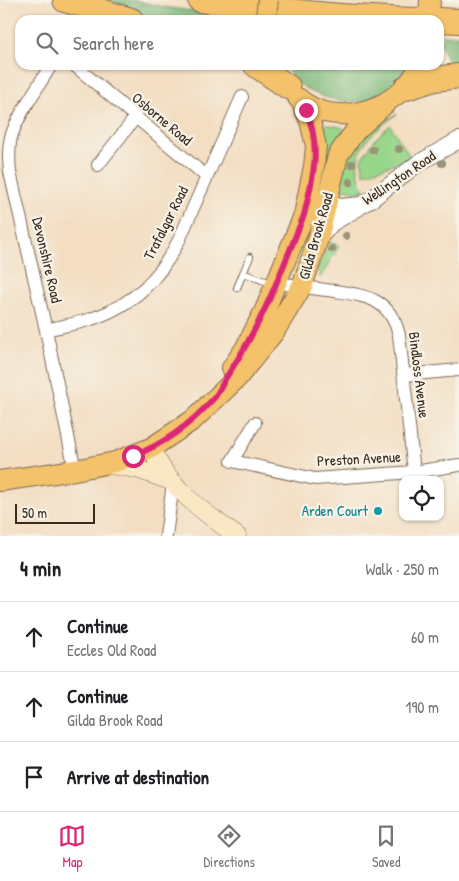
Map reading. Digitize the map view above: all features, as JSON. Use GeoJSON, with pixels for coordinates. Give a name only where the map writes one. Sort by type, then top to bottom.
{"type":"FeatureCollection","features":[{"type":"Feature","properties":{"kind":"highway"},"geometry":{"type":"LineString","coordinates":[[66,0],[115,15]]}},
{"type":"Feature","properties":{"kind":"highway"},"geometry":{"type":"LineString","coordinates":[[200,0],[297,13],[327,15]]}},
{"type":"Feature","properties":{"kind":"highway"},"geometry":{"type":"LineString","coordinates":[[444,20],[459,21]]}},
{"type":"Feature","properties":{"kind":"highway"},"geometry":{"type":"LineString","coordinates":[[263,70],[294,94]]}},
{"type":"Feature","properties":{"kind":"highway"},"geometry":{"type":"LineString","coordinates":[[396,95],[434,79],[456,76]]}},
{"type":"Feature","properties":{"kind":"main road"},"geometry":{"type":"LineString","coordinates":[[266,15],[268,0]]}},
{"type":"Feature","properties":{"kind":"main road"},"geometry":{"type":"LineString","coordinates":[[429,15],[430,0]]}},
{"type":"Feature","properties":{"kind":"main road","name":"Gilda Brook Road"},"geometry":{"type":"LineString","coordinates":[[215,398],[258,355],[274,332],[302,286],[318,239],[316,146],[310,120],[279,70]]}},
{"type":"Feature","properties":{"kind":"main road","name":"Gilda Brook Road"},"geometry":{"type":"LineString","coordinates":[[215,398],[252,335],[277,283],[304,215],[317,201],[341,150],[356,130],[412,80],[417,70]]}},
{"type":"Feature","properties":{"kind":"main road"},"geometry":{"type":"LineString","coordinates":[[294,94],[321,110],[341,113],[361,111],[396,95]]}},
{"type":"Feature","properties":{"kind":"main road"},"geometry":{"type":"LineString","coordinates":[[0,481],[75,470],[124,459],[151,448],[193,420],[215,398]]}},
{"type":"Feature","properties":{"kind":"main road"},"geometry":{"type":"LineString","coordinates":[[151,448],[160,467],[172,482],[208,514],[237,536]]}},
{"type":"Feature","properties":{"kind":"main road"},"geometry":{"type":"LineString","coordinates":[[103,464],[132,468],[172,482]]}},
{"type":"Feature","properties":{"kind":"street","name":"Devonshire Road"},"geometry":{"type":"LineString","coordinates":[[48,70],[11,137],[9,155],[12,182],[46,330],[75,470]]}},
{"type":"Feature","properties":{"kind":"street","name":"Osborne Road"},"geometry":{"type":"LineString","coordinates":[[80,70],[207,177]]}},
{"type":"Feature","properties":{"kind":"street","name":"Trafalgar Road"},"geometry":{"type":"LineString","coordinates":[[46,330],[98,316],[112,310],[145,288],[160,273],[170,258],[242,97]]}},
{"type":"Feature","properties":{"kind":"street"},"geometry":{"type":"LineString","coordinates":[[98,165],[135,118]]}},
{"type":"Feature","properties":{"kind":"street","name":"Wellington Road"},"geometry":{"type":"LineString","coordinates":[[317,201],[346,207],[361,205],[417,164],[459,140]]}},
{"type":"Feature","properties":{"kind":"street"},"geometry":{"type":"LineString","coordinates":[[318,239],[332,223],[361,205]]}},
{"type":"Feature","properties":{"kind":"street","name":"Bindloss Avenue"},"geometry":{"type":"LineString","coordinates":[[277,283],[360,295],[384,306],[390,312],[397,327],[414,472]]}},
{"type":"Feature","properties":{"kind":"street"},"geometry":{"type":"LineString","coordinates":[[404,375],[459,370]]}},
{"type":"Feature","properties":{"kind":"street","name":"Preston Avenue"},"geometry":{"type":"LineString","coordinates":[[255,423],[232,462],[315,479],[414,472],[459,465]]}},
{"type":"Feature","properties":{"kind":"street"},"geometry":{"type":"LineString","coordinates":[[166,536],[172,482]]}},
{"type":"Feature","properties":{"kind":"lane"},"geometry":{"type":"LineString","coordinates":[[237,288],[250,257]]}},
{"type":"Feature","properties":{"kind":"lane"},"geometry":{"type":"LineString","coordinates":[[243,273],[277,283]]}},
{"type":"Feature","properties":{"kind":"green space"},"geometry":{"type":"Polygon","coordinates":[[[89,0],[132,0],[220,15],[138,15],[89,0]]]}},
{"type":"Feature","properties":{"kind":"green space"},"geometry":{"type":"Polygon","coordinates":[[[444,35],[459,35],[459,66],[450,66],[444,52],[444,35]]]}},
{"type":"Feature","properties":{"kind":"green space"},"geometry":{"type":"Polygon","coordinates":[[[288,70],[404,70],[384,94],[373,99],[361,101],[335,100],[322,96],[310,91],[291,75],[288,70]]]}},
{"type":"Feature","properties":{"kind":"green space"},"geometry":{"type":"Polygon","coordinates":[[[397,114],[369,138],[359,155],[357,165],[364,190],[358,192],[341,188],[339,185],[348,159],[358,141],[373,128],[397,114]]]}},
{"type":"Feature","properties":{"kind":"green space"},"geometry":{"type":"Polygon","coordinates":[[[325,124],[341,127],[345,130],[323,177],[320,176],[321,127],[325,124]]]}},
{"type":"Feature","properties":{"kind":"green space"},"geometry":{"type":"Polygon","coordinates":[[[390,125],[411,158],[364,174],[361,159],[376,138],[390,125]]]}},
{"type":"Feature","properties":{"kind":"green space"},"geometry":{"type":"Polygon","coordinates":[[[329,241],[339,246],[320,278],[317,270],[329,241]]]}},
{"type":"Feature","properties":{"kind":"place","name":"Arden Court"},"geometry":{"type":"Point","coordinates":[378,511]}},
{"type":"Feature","properties":{"kind":"route"},"geometry":{"type":"LineString","coordinates":[[133,456],[160,443],[193,420],[215,398],[245,349],[265,310],[304,215],[308,199],[316,146],[306,110]]}}]}
